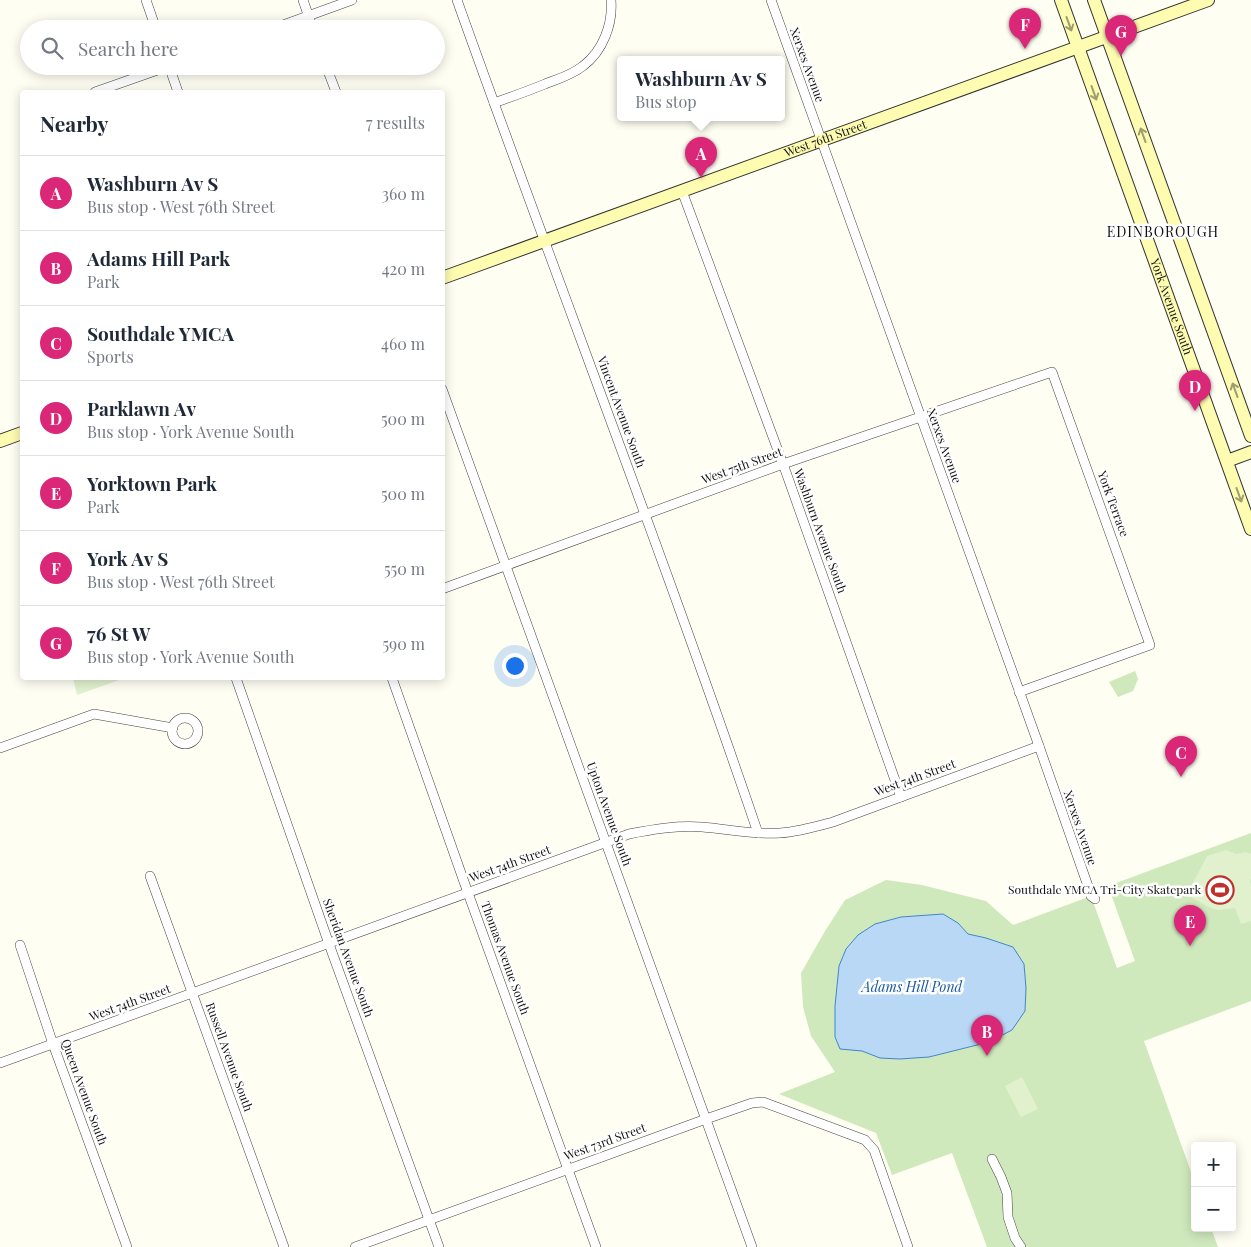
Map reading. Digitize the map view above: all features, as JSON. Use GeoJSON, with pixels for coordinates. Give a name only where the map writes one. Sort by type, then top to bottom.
{"type":"FeatureCollection","features":[{"type":"Feature","properties":{"kind":"street"},"geometry":{"type":"LineString","coordinates":[[146,0],[153,20]]}},
{"type":"Feature","properties":{"kind":"street"},"geometry":{"type":"LineString","coordinates":[[302,0],[310,20]]}},
{"type":"Feature","properties":{"kind":"street"},"geometry":{"type":"LineString","coordinates":[[297,20],[352,0]]}},
{"type":"Feature","properties":{"kind":"street","name":"Vincent Avenue South"},"geometry":{"type":"LineString","coordinates":[[457,0],[646,515],[758,834]]}},
{"type":"Feature","properties":{"kind":"street"},"geometry":{"type":"LineString","coordinates":[[494,104],[568,75],[584,66],[596,53],[605,37],[610,20],[611,0]]}},
{"type":"Feature","properties":{"kind":"street","name":"Xerxes Avenue"},"geometry":{"type":"LineString","coordinates":[[771,0],[1091,896],[1096,899]]}},
{"type":"Feature","properties":{"kind":"street","name":"York Avenue South"},"geometry":{"type":"LineString","coordinates":[[1060,0],[1251,529]]}},
{"type":"Feature","properties":{"kind":"street"},"geometry":{"type":"LineString","coordinates":[[1094,0],[1251,436]]}},
{"type":"Feature","properties":{"kind":"street","name":"West 76th Street"},"geometry":{"type":"LineString","coordinates":[[445,277],[1208,0]]}},
{"type":"Feature","properties":{"kind":"street"},"geometry":{"type":"LineString","coordinates":[[101,90],[143,75]]}},
{"type":"Feature","properties":{"kind":"street"},"geometry":{"type":"LineString","coordinates":[[172,75],[177,90]]}},
{"type":"Feature","properties":{"kind":"street"},"geometry":{"type":"LineString","coordinates":[[329,75],[335,90]]}},
{"type":"Feature","properties":{"kind":"street","name":"Washburn Avenue South"},"geometry":{"type":"LineString","coordinates":[[682,191],[783,464],[901,797]]}},
{"type":"Feature","properties":{"kind":"street","name":"West 75th Street"},"geometry":{"type":"LineString","coordinates":[[445,588],[783,464],[1052,372]]}},
{"type":"Feature","properties":{"kind":"street","name":"York Terrace"},"geometry":{"type":"LineString","coordinates":[[1019,692],[1150,645],[1052,372]]}},
{"type":"Feature","properties":{"kind":"street","name":"Upton Avenue South"},"geometry":{"type":"LineString","coordinates":[[445,397],[752,1247]]}},
{"type":"Feature","properties":{"kind":"street"},"geometry":{"type":"LineString","coordinates":[[0,441],[20,434]]}},
{"type":"Feature","properties":{"kind":"street"},"geometry":{"type":"LineString","coordinates":[[1227,461],[1251,452]]}},
{"type":"Feature","properties":{"kind":"street","name":"Sheridan Avenue South"},"geometry":{"type":"LineString","coordinates":[[237,680],[329,944],[439,1247]]}},
{"type":"Feature","properties":{"kind":"street","name":"Thomas Avenue South"},"geometry":{"type":"LineString","coordinates":[[393,680],[596,1247]]}},
{"type":"Feature","properties":{"kind":"street"},"geometry":{"type":"LineString","coordinates":[[0,748],[94,714],[173,728]]}},
{"type":"Feature","properties":{"kind":"street","name":"West 74th Street"},"geometry":{"type":"LineString","coordinates":[[0,1063],[629,834],[677,827],[702,827],[758,834],[807,830],[1039,746]]}},
{"type":"Feature","properties":{"kind":"street","name":"Russell Avenue South"},"geometry":{"type":"LineString","coordinates":[[150,876],[284,1247]]}},
{"type":"Feature","properties":{"kind":"street","name":"Queen Avenue South"},"geometry":{"type":"LineString","coordinates":[[20,945],[53,1044],[127,1247]]}},
{"type":"Feature","properties":{"kind":"street","name":"West 73rd Street"},"geometry":{"type":"LineString","coordinates":[[355,1247],[706,1119],[752,1103],[763,1102],[864,1140],[874,1150],[908,1247]]}},
{"type":"Feature","properties":{"kind":"street"},"geometry":{"type":"LineString","coordinates":[[992,1159],[1008,1193],[1008,1217],[1015,1238],[1021,1247]]}},
{"type":"Feature","properties":{"kind":"green space"},"geometry":{"type":"Polygon","coordinates":[[[1135,671],[1138,679],[1133,691],[1118,697],[1109,682],[1135,671]]]}},
{"type":"Feature","properties":{"kind":"green space"},"geometry":{"type":"Polygon","coordinates":[[[73,680],[119,680],[77,695],[73,680]]]}},
{"type":"Feature","properties":{"kind":"green space"},"geometry":{"type":"Polygon","coordinates":[[[1251,833],[1251,1001],[1144,1041],[1191,1172],[1191,1232],[1212,1232],[1218,1247],[987,1247],[952,1153],[892,1175],[876,1133],[779,1094],[835,1072],[811,1036],[803,1007],[801,973],[845,900],[886,880],[922,885],[986,901],[1013,925],[1091,896],[1117,968],[1135,961],[1108,886],[1251,833]]]}},
{"type":"Feature","properties":{"kind":"green space","name":"Southdale YMCA Tri-City Skatepark"},"geometry":{"type":"Polygon","coordinates":[[[1226,850],[1236,854],[1246,852],[1251,854],[1251,921],[1241,924],[1235,908],[1218,910],[1187,895],[1207,856],[1226,850]]]}},
{"type":"Feature","properties":{"kind":"green space"},"geometry":{"type":"Polygon","coordinates":[[[1022,1077],[1038,1109],[1021,1117],[1005,1086],[1022,1077]]]}},
{"type":"Feature","properties":{"kind":"water","name":"Adams Hill Pond"},"geometry":{"type":"Polygon","coordinates":[[[943,914],[958,923],[968,934],[1013,947],[1024,964],[1025,1011],[1012,1030],[989,1042],[929,1057],[880,1058],[862,1051],[840,1049],[835,1037],[835,1006],[839,966],[846,949],[858,935],[875,924],[901,917],[943,914]]]}},
{"type":"Feature","properties":{"kind":"place","name":"York Av S"},"geometry":{"type":"Point","coordinates":[1025,49]}},
{"type":"Feature","properties":{"kind":"place","name":"76 St W"},"geometry":{"type":"Point","coordinates":[1121,56]}},
{"type":"Feature","properties":{"kind":"place","name":"Washburn Av S"},"geometry":{"type":"Point","coordinates":[701,178]}},
{"type":"Feature","properties":{"kind":"place","name":"Parklawn Av"},"geometry":{"type":"Point","coordinates":[1195,411]}},
{"type":"Feature","properties":{"kind":"place","name":"Southdale YMCA"},"geometry":{"type":"Point","coordinates":[1181,777]}},
{"type":"Feature","properties":{"kind":"place","name":"Southdale YMCA Tri-City Skatepark"},"geometry":{"type":"Point","coordinates":[1220,890]}},
{"type":"Feature","properties":{"kind":"place","name":"Yorktown Park"},"geometry":{"type":"Point","coordinates":[1190,946]}},
{"type":"Feature","properties":{"kind":"place","name":"Adams Hill Park"},"geometry":{"type":"Point","coordinates":[987,1056]}},
{"type":"Feature","properties":{"kind":"district","name":"EDINBOROUGH"},"geometry":{"type":"Point","coordinates":[1163,232]}}]}
